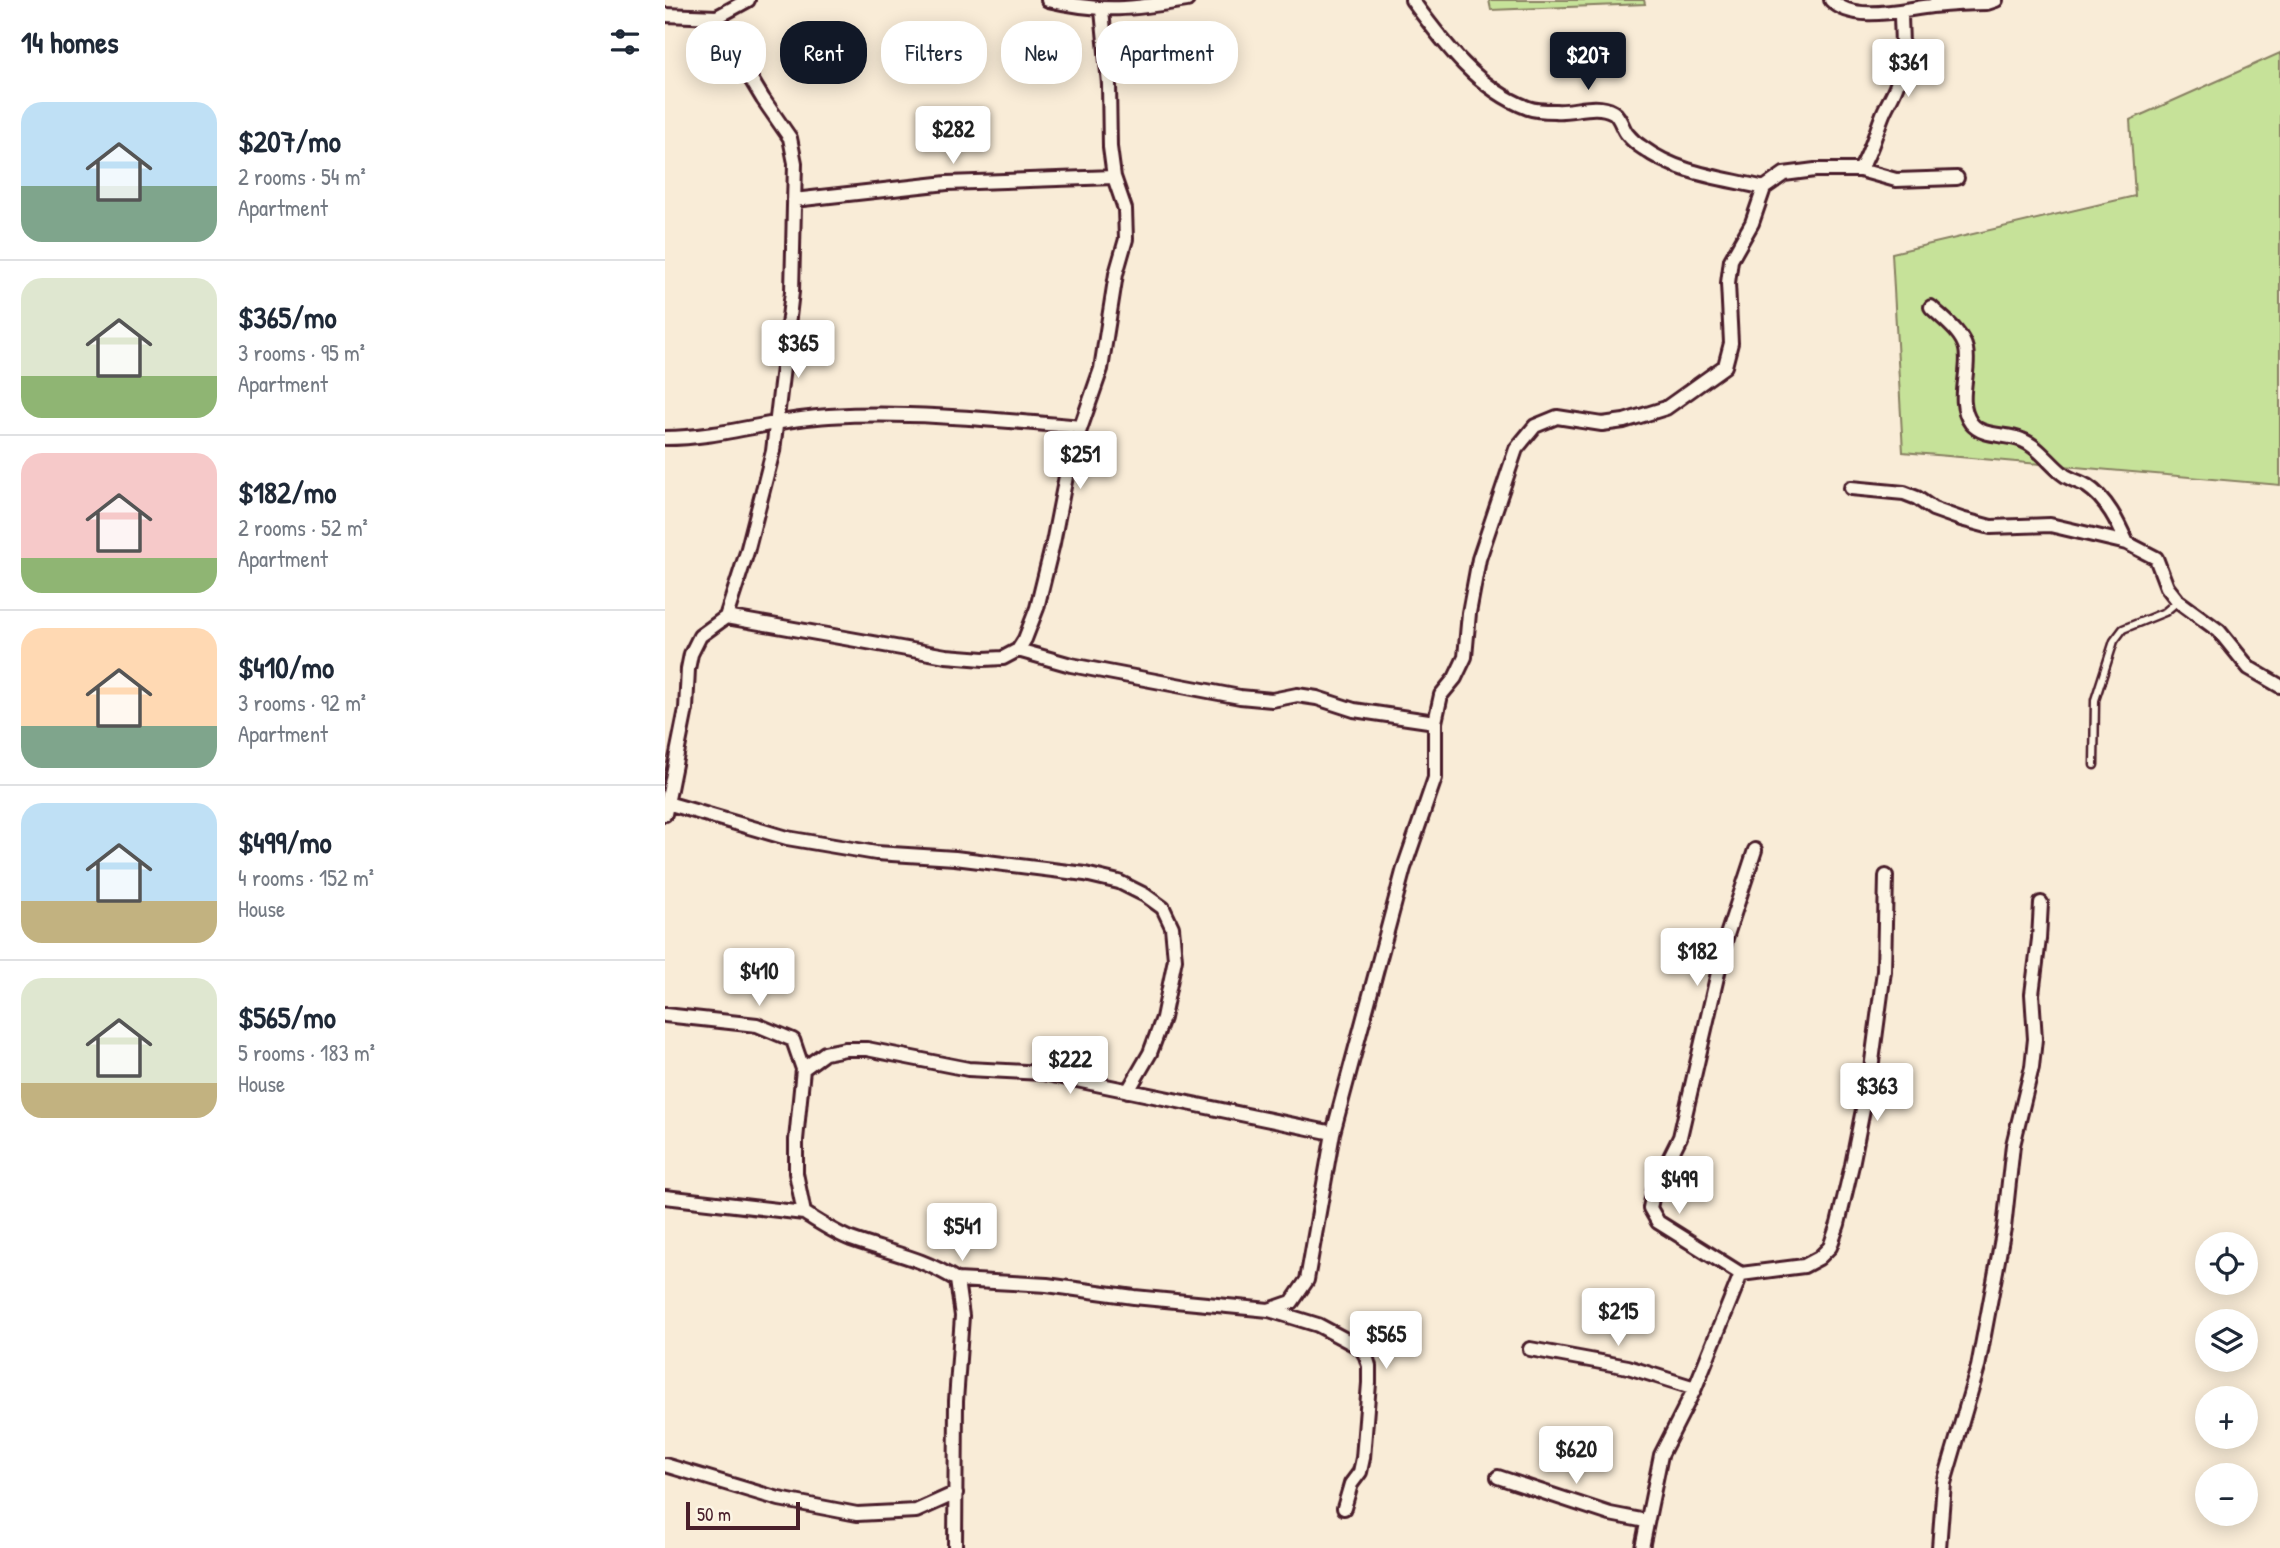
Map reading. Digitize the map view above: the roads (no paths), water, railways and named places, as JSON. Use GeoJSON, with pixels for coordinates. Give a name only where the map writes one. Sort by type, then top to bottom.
{"type":"FeatureCollection","features":[{"type":"Feature","properties":{"kind":"street"},"geometry":{"type":"LineString","coordinates":[[665,15],[717,17],[748,0]]}},
{"type":"Feature","properties":{"kind":"street"},"geometry":{"type":"LineString","coordinates":[[1048,0],[1102,10],[1140,8],[1187,0]]}},
{"type":"Feature","properties":{"kind":"street"},"geometry":{"type":"LineString","coordinates":[[1412,0],[1442,40],[1467,66],[1503,96],[1530,109],[1562,112],[1593,108],[1611,111],[1615,113],[1628,135],[1644,149],[1672,164],[1707,176],[1765,188]]}},
{"type":"Feature","properties":{"kind":"street"},"geometry":{"type":"LineString","coordinates":[[1831,0],[1848,10],[1901,12],[1928,6],[1987,3],[1996,0]]}},
{"type":"Feature","properties":{"kind":"street"},"geometry":{"type":"LineString","coordinates":[[726,617],[946,656],[985,659],[1003,657],[1019,650],[1037,608],[1069,461],[1101,369],[1116,274],[1126,239],[1125,209],[1114,177],[1110,147],[1109,84],[1102,10]]}},
{"type":"Feature","properties":{"kind":"street"},"geometry":{"type":"LineString","coordinates":[[1860,170],[1870,154],[1879,122],[1897,85],[1901,64],[1901,12]]}},
{"type":"Feature","properties":{"kind":"street"},"geometry":{"type":"LineString","coordinates":[[717,17],[725,36],[763,99],[790,138],[795,163],[792,292],[773,451],[747,552],[726,617],[700,636],[691,654],[686,709],[666,809],[787,838],[876,853],[955,858],[1085,874],[1119,882],[1145,895],[1163,908],[1172,927],[1175,959],[1163,1018],[1150,1053],[1128,1091]]}},
{"type":"Feature","properties":{"kind":"street"},"geometry":{"type":"LineString","coordinates":[[1269,1310],[1292,1302],[1307,1280],[1333,1133],[1404,868],[1435,778],[1435,722],[1441,695],[1455,678],[1465,657],[1469,613],[1479,559],[1516,449],[1535,426],[1557,416],[1602,424],[1624,421],[1666,408],[1725,366],[1731,343],[1728,283],[1731,260],[1752,223],[1765,188],[1784,174],[1815,170],[1860,170],[1896,180],[1958,178]]}},
{"type":"Feature","properties":{"kind":"street"},"geometry":{"type":"LineString","coordinates":[[794,200],[947,183],[1114,177]]}},
{"type":"Feature","properties":{"kind":"street"},"geometry":{"type":"LineString","coordinates":[[1931,307],[1966,347],[1963,397],[1972,423],[1980,430],[2018,438],[2031,444],[2066,477],[2087,486],[2103,501],[2127,543]]}},
{"type":"Feature","properties":{"kind":"street"},"geometry":{"type":"LineString","coordinates":[[665,438],[691,438],[828,416],[957,416],[1081,427]]}},
{"type":"Feature","properties":{"kind":"street"},"geometry":{"type":"LineString","coordinates":[[1851,488],[1904,493],[1933,509],[1991,527],[2050,525],[2127,543],[2156,558],[2168,587],[2178,601],[2219,631],[2249,668],[2280,686]]}},
{"type":"Feature","properties":{"kind":"street"},"geometry":{"type":"LineString","coordinates":[[1019,650],[1071,665],[1240,697],[1272,700],[1297,695],[1317,698],[1354,710],[1435,722]]}},
{"type":"Feature","properties":{"kind":"street"},"geometry":{"type":"LineString","coordinates":[[1755,850],[1726,938],[1679,1137],[1654,1189],[1650,1208],[1658,1222],[1741,1274],[1804,1266],[1819,1258],[1830,1247],[1843,1200],[1871,1069],[1885,971],[1886,876]]}},
{"type":"Feature","properties":{"kind":"street"},"geometry":{"type":"LineString","coordinates":[[1939,1548],[1944,1483],[1978,1367],[2004,1228],[2013,1145],[2032,1067],[2035,1039],[2032,994],[2041,903]]}},
{"type":"Feature","properties":{"kind":"street"},"geometry":{"type":"LineString","coordinates":[[665,1015],[757,1025],[793,1040],[803,1069],[796,1140],[796,1173],[804,1213]]}},
{"type":"Feature","properties":{"kind":"street"},"geometry":{"type":"LineString","coordinates":[[803,1069],[825,1053],[867,1049],[968,1069],[1043,1073],[1333,1133]]}},
{"type":"Feature","properties":{"kind":"street"},"geometry":{"type":"LineString","coordinates":[[665,1197],[804,1213],[849,1239],[936,1266],[957,1280],[1047,1284],[1134,1297],[1269,1310],[1318,1325],[1360,1348],[1369,1366],[1363,1458],[1360,1472],[1351,1484],[1344,1508]]}},
{"type":"Feature","properties":{"kind":"street"},"geometry":{"type":"LineString","coordinates":[[1642,1548],[1661,1455],[1695,1388],[1741,1274]]}},
{"type":"Feature","properties":{"kind":"street"},"geometry":{"type":"LineString","coordinates":[[955,1548],[956,1401],[962,1316],[957,1280]]}},
{"type":"Feature","properties":{"kind":"street"},"geometry":{"type":"LineString","coordinates":[[1530,1349],[1628,1367],[1695,1388]]}},
{"type":"Feature","properties":{"kind":"street"},"geometry":{"type":"LineString","coordinates":[[665,1465],[779,1499],[857,1514],[916,1511],[956,1493]]}},
{"type":"Feature","properties":{"kind":"street"},"geometry":{"type":"LineString","coordinates":[[1498,1477],[1609,1514],[1646,1521]]}},
{"type":"Feature","properties":{"kind":"lane"},"geometry":{"type":"LineString","coordinates":[[2094,765],[2095,700],[2114,641],[2123,629],[2165,612],[2178,601]]}}]}
